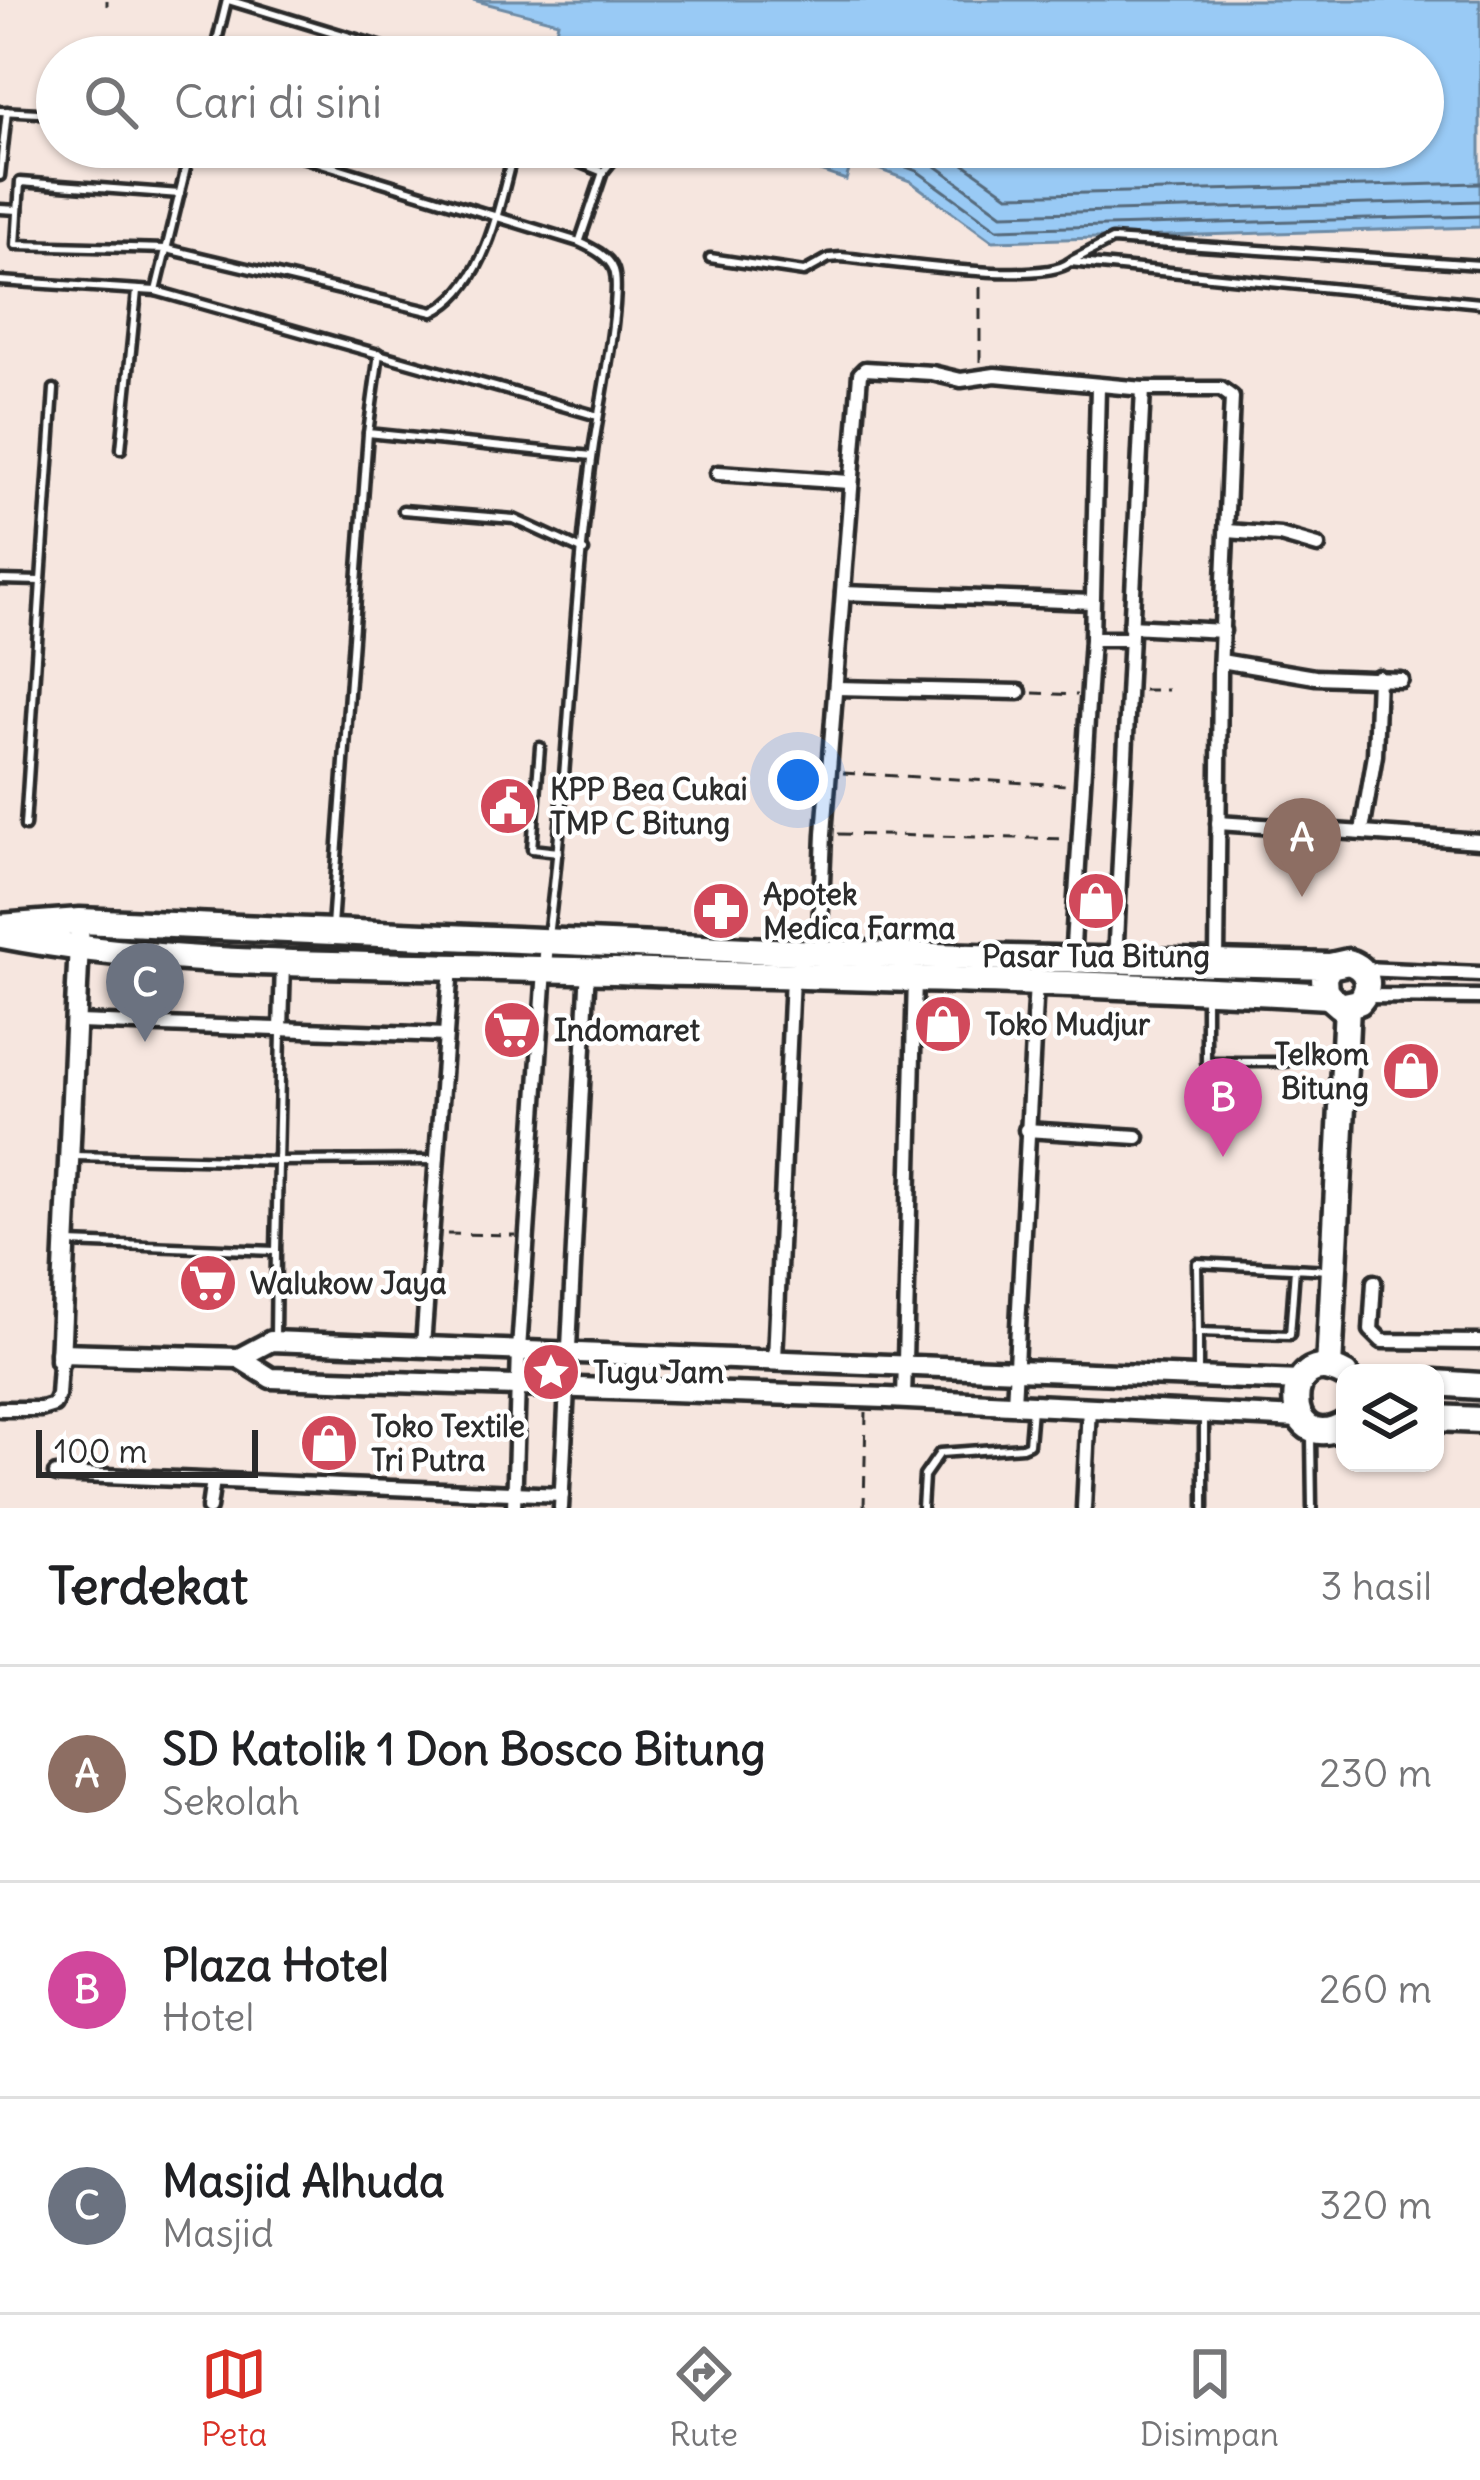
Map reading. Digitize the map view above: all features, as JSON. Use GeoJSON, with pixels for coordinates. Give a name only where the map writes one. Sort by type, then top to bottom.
{"type":"FeatureCollection","features":[{"type":"Feature","properties":{"kind":"highway"},"geometry":{"type":"LineString","coordinates":[[0,931],[80,921],[586,941],[791,962],[1116,972],[1206,989],[1346,1000],[1368,985],[1361,969],[1348,962],[1330,966],[1217,962],[1116,972]]}},
{"type":"Feature","properties":{"kind":"highway"},"geometry":{"type":"LineString","coordinates":[[0,931],[80,950],[283,962],[589,971],[791,962]]}},
{"type":"Feature","properties":{"kind":"highway"},"geometry":{"type":"LineString","coordinates":[[820,963],[915,979],[1036,982],[1073,970]]}},
{"type":"Feature","properties":{"kind":"highway"},"geometry":{"type":"LineString","coordinates":[[1330,966],[1323,985],[1346,1000]]}},
{"type":"Feature","properties":{"kind":"highway"},"geometry":{"type":"LineString","coordinates":[[1337,1364],[1335,1270],[1346,1000]]}},
{"type":"Feature","properties":{"kind":"highway"},"geometry":{"type":"LineString","coordinates":[[1336,1372],[1318,1369],[1300,1381],[1294,1396],[1306,1423],[1328,1431],[1336,1428]]}},
{"type":"Feature","properties":{"kind":"highway"},"geometry":{"type":"LineString","coordinates":[[1444,1384],[1480,1386]]}},
{"type":"Feature","properties":{"kind":"highway"},"geometry":{"type":"LineString","coordinates":[[1444,1418],[1480,1420]]}},
{"type":"Feature","properties":{"kind":"street"},"geometry":{"type":"LineString","coordinates":[[820,963],[824,834],[849,482],[862,371],[1230,393],[1217,962]]}},
{"type":"Feature","properties":{"kind":"street"},"geometry":{"type":"LineString","coordinates":[[1073,970],[1092,639],[1098,387]]}},
{"type":"Feature","properties":{"kind":"street"},"geometry":{"type":"LineString","coordinates":[[1116,972],[1143,389]]}},
{"type":"Feature","properties":{"kind":"street"},"geometry":{"type":"LineString","coordinates":[[718,473],[849,482]]}},
{"type":"Feature","properties":{"kind":"street"},"geometry":{"type":"LineString","coordinates":[[1228,532],[1280,536],[1318,546]]}},
{"type":"Feature","properties":{"kind":"street"},"geometry":{"type":"LineString","coordinates":[[844,593],[1092,602]]}},
{"type":"Feature","properties":{"kind":"street"},"geometry":{"type":"LineString","coordinates":[[1092,639],[1130,633],[1223,631]]}},
{"type":"Feature","properties":{"kind":"street"},"geometry":{"type":"LineString","coordinates":[[1221,661],[1316,677],[1401,680]]}},
{"type":"Feature","properties":{"kind":"street"},"geometry":{"type":"LineString","coordinates":[[1362,831],[1375,755],[1378,677]]}},
{"type":"Feature","properties":{"kind":"street"},"geometry":{"type":"LineString","coordinates":[[836,688],[1019,692]]}},
{"type":"Feature","properties":{"kind":"street"},"geometry":{"type":"LineString","coordinates":[[1218,823],[1480,841]]}},
{"type":"Feature","properties":{"kind":"street"},"geometry":{"type":"LineString","coordinates":[[0,1408],[41,1409],[54,1405],[58,1395],[80,921]]}},
{"type":"Feature","properties":{"kind":"street"},"geometry":{"type":"LineString","coordinates":[[514,1508],[518,1350],[547,940]]}},
{"type":"Feature","properties":{"kind":"street"},"geometry":{"type":"LineString","coordinates":[[56,1474],[514,1492],[561,1501],[589,971],[586,941]]}},
{"type":"Feature","properties":{"kind":"street"},"geometry":{"type":"LineString","coordinates":[[281,1029],[283,962]]}},
{"type":"Feature","properties":{"kind":"street"},"geometry":{"type":"LineString","coordinates":[[775,1359],[791,962]]}},
{"type":"Feature","properties":{"kind":"street"},"geometry":{"type":"LineString","coordinates":[[423,1346],[451,967]]}},
{"type":"Feature","properties":{"kind":"street"},"geometry":{"type":"LineString","coordinates":[[1361,969],[1480,974]]}},
{"type":"Feature","properties":{"kind":"street"},"geometry":{"type":"LineString","coordinates":[[904,1399],[915,979]]}},
{"type":"Feature","properties":{"kind":"street"},"geometry":{"type":"LineString","coordinates":[[1023,1404],[1016,1368],[1036,982]]}},
{"type":"Feature","properties":{"kind":"street"},"geometry":{"type":"LineString","coordinates":[[1346,1000],[1480,997]]}},
{"type":"Feature","properties":{"kind":"street"},"geometry":{"type":"LineString","coordinates":[[78,1022],[446,1035]]}},
{"type":"Feature","properties":{"kind":"street"},"geometry":{"type":"LineString","coordinates":[[1027,1130],[1136,1137]]}},
{"type":"Feature","properties":{"kind":"street"},"geometry":{"type":"LineString","coordinates":[[1374,1282],[1371,1330],[1382,1341],[1480,1342]]}},
{"type":"Feature","properties":{"kind":"street"},"geometry":{"type":"LineString","coordinates":[[60,1359],[238,1358],[275,1341],[1300,1381]]}},
{"type":"Feature","properties":{"kind":"street"},"geometry":{"type":"LineString","coordinates":[[238,1358],[272,1378],[1023,1404],[1204,1412],[1306,1423]]}},
{"type":"Feature","properties":{"kind":"street"},"geometry":{"type":"LineString","coordinates":[[1084,1508],[1089,1407]]}},
{"type":"Feature","properties":{"kind":"street"},"geometry":{"type":"LineString","coordinates":[[209,1508],[213,1480]]}},
{"type":"Feature","properties":{"kind":"lane"},"geometry":{"type":"LineString","coordinates":[[219,36],[228,0],[347,36]]}},
{"type":"Feature","properties":{"kind":"lane"},"geometry":{"type":"LineString","coordinates":[[264,11],[268,0]]}},
{"type":"Feature","properties":{"kind":"lane"},"geometry":{"type":"LineString","coordinates":[[0,176],[3,111],[36,113]]}},
{"type":"Feature","properties":{"kind":"lane"},"geometry":{"type":"LineString","coordinates":[[156,291],[186,168]]}},
{"type":"Feature","properties":{"kind":"lane"},"geometry":{"type":"LineString","coordinates":[[338,168],[579,242],[614,268],[615,298],[592,456],[559,852],[547,940]]}},
{"type":"Feature","properties":{"kind":"lane"},"geometry":{"type":"LineString","coordinates":[[180,194],[20,182],[16,245],[166,249],[433,312],[456,301],[481,256],[509,168]]}},
{"type":"Feature","properties":{"kind":"lane"},"geometry":{"type":"LineString","coordinates":[[593,168],[603,172]]}},
{"type":"Feature","properties":{"kind":"lane"},"geometry":{"type":"LineString","coordinates":[[579,242],[606,168]]}},
{"type":"Feature","properties":{"kind":"lane"},"geometry":{"type":"LineString","coordinates":[[0,209],[18,211]]}},
{"type":"Feature","properties":{"kind":"lane"},"geometry":{"type":"LineString","coordinates":[[710,258],[804,272],[821,261],[841,257],[1050,272],[1112,240],[1480,265]]}},
{"type":"Feature","properties":{"kind":"lane"},"geometry":{"type":"LineString","coordinates":[[1070,262],[1480,304]]}},
{"type":"Feature","properties":{"kind":"lane"},"geometry":{"type":"LineString","coordinates":[[0,281],[156,291],[598,416]]}},
{"type":"Feature","properties":{"kind":"lane"},"geometry":{"type":"LineString","coordinates":[[121,449],[137,291]]}},
{"type":"Feature","properties":{"kind":"lane"},"geometry":{"type":"LineString","coordinates":[[332,930],[368,433],[379,353]]}},
{"type":"Feature","properties":{"kind":"lane"},"geometry":{"type":"LineString","coordinates":[[25,826],[54,389]]}},
{"type":"Feature","properties":{"kind":"lane"},"geometry":{"type":"LineString","coordinates":[[368,433],[592,456]]}},
{"type":"Feature","properties":{"kind":"lane"},"geometry":{"type":"LineString","coordinates":[[403,510],[514,519],[584,550]]}},
{"type":"Feature","properties":{"kind":"lane"},"geometry":{"type":"LineString","coordinates":[[0,580],[41,581]]}},
{"type":"Feature","properties":{"kind":"lane"},"geometry":{"type":"LineString","coordinates":[[540,747],[532,849],[559,852]]}},
{"type":"Feature","properties":{"kind":"lane"},"geometry":{"type":"LineString","coordinates":[[1206,989],[1206,1062],[1286,1062]]}},
{"type":"Feature","properties":{"kind":"lane"},"geometry":{"type":"LineString","coordinates":[[275,1341],[281,1029]]}},
{"type":"Feature","properties":{"kind":"lane"},"geometry":{"type":"LineString","coordinates":[[71,1156],[438,1160]]}},
{"type":"Feature","properties":{"kind":"lane"},"geometry":{"type":"LineString","coordinates":[[66,1243],[275,1251]]}},
{"type":"Feature","properties":{"kind":"lane"},"geometry":{"type":"LineString","coordinates":[[1198,1376],[1197,1263],[1335,1270]]}},
{"type":"Feature","properties":{"kind":"lane"},"geometry":{"type":"LineString","coordinates":[[1198,1332],[1291,1334],[1295,1268]]}},
{"type":"Feature","properties":{"kind":"lane"},"geometry":{"type":"LineString","coordinates":[[922,1508],[924,1476],[940,1453],[1030,1444],[1023,1404]]}},
{"type":"Feature","properties":{"kind":"lane"},"geometry":{"type":"LineString","coordinates":[[1204,1412],[1204,1508]]}},
{"type":"Feature","properties":{"kind":"lane"},"geometry":{"type":"LineString","coordinates":[[1306,1423],[1312,1508]]}},
{"type":"Feature","properties":{"kind":"path"},"geometry":{"type":"LineString","coordinates":[[981,270],[982,376]]}},
{"type":"Feature","properties":{"kind":"path"},"geometry":{"type":"LineString","coordinates":[[1130,690],[1168,690]]}},
{"type":"Feature","properties":{"kind":"path"},"geometry":{"type":"LineString","coordinates":[[1019,692],[1088,696]]}},
{"type":"Feature","properties":{"kind":"path"},"geometry":{"type":"LineString","coordinates":[[829,773],[1082,786]]}},
{"type":"Feature","properties":{"kind":"path"},"geometry":{"type":"LineString","coordinates":[[824,834],[1079,839]]}},
{"type":"Feature","properties":{"kind":"path"},"geometry":{"type":"LineString","coordinates":[[434,1234],[526,1235]]}},
{"type":"Feature","properties":{"kind":"path"},"geometry":{"type":"LineString","coordinates":[[864,1508],[867,1398]]}},
{"type":"Feature","properties":{"kind":"water"},"geometry":{"type":"Polygon","coordinates":[[[473,0],[1480,0],[1480,227],[992,241],[910,181],[876,168],[1444,168],[1444,36],[555,36],[558,22],[473,0]]]}},
{"type":"Feature","properties":{"kind":"water"},"geometry":{"type":"Polygon","coordinates":[[[811,168],[850,168],[846,180],[811,168]]]}},
{"type":"Feature","properties":{"kind":"place","name":"KPP Bea Cukai TMP C Bitung"},"geometry":{"type":"Point","coordinates":[508,806]}},
{"type":"Feature","properties":{"kind":"place","name":"SD Katolik 1 Don Bosco Bitung"},"geometry":{"type":"Point","coordinates":[1302,897]}},
{"type":"Feature","properties":{"kind":"place","name":"Pasar Tua Bitung"},"geometry":{"type":"Point","coordinates":[1096,901]}},
{"type":"Feature","properties":{"kind":"place","name":"Apotek Medica Farma"},"geometry":{"type":"Point","coordinates":[721,911]}},
{"type":"Feature","properties":{"kind":"place","name":"Toko Mudjur"},"geometry":{"type":"Point","coordinates":[943,1024]}},
{"type":"Feature","properties":{"kind":"place","name":"Indomaret"},"geometry":{"type":"Point","coordinates":[512,1030]}},
{"type":"Feature","properties":{"kind":"place","name":"Masjid Alhuda"},"geometry":{"type":"Point","coordinates":[145,1042]}},
{"type":"Feature","properties":{"kind":"place","name":"Telkom Bitung"},"geometry":{"type":"Point","coordinates":[1411,1071]}},
{"type":"Feature","properties":{"kind":"place","name":"Plaza Hotel"},"geometry":{"type":"Point","coordinates":[1223,1157]}},
{"type":"Feature","properties":{"kind":"place","name":"Walukow Jaya"},"geometry":{"type":"Point","coordinates":[208,1283]}},
{"type":"Feature","properties":{"kind":"place","name":"Tugu Jam"},"geometry":{"type":"Point","coordinates":[551,1372]}},
{"type":"Feature","properties":{"kind":"place","name":"Toko Textile Tri Putra"},"geometry":{"type":"Point","coordinates":[329,1443]}}]}
